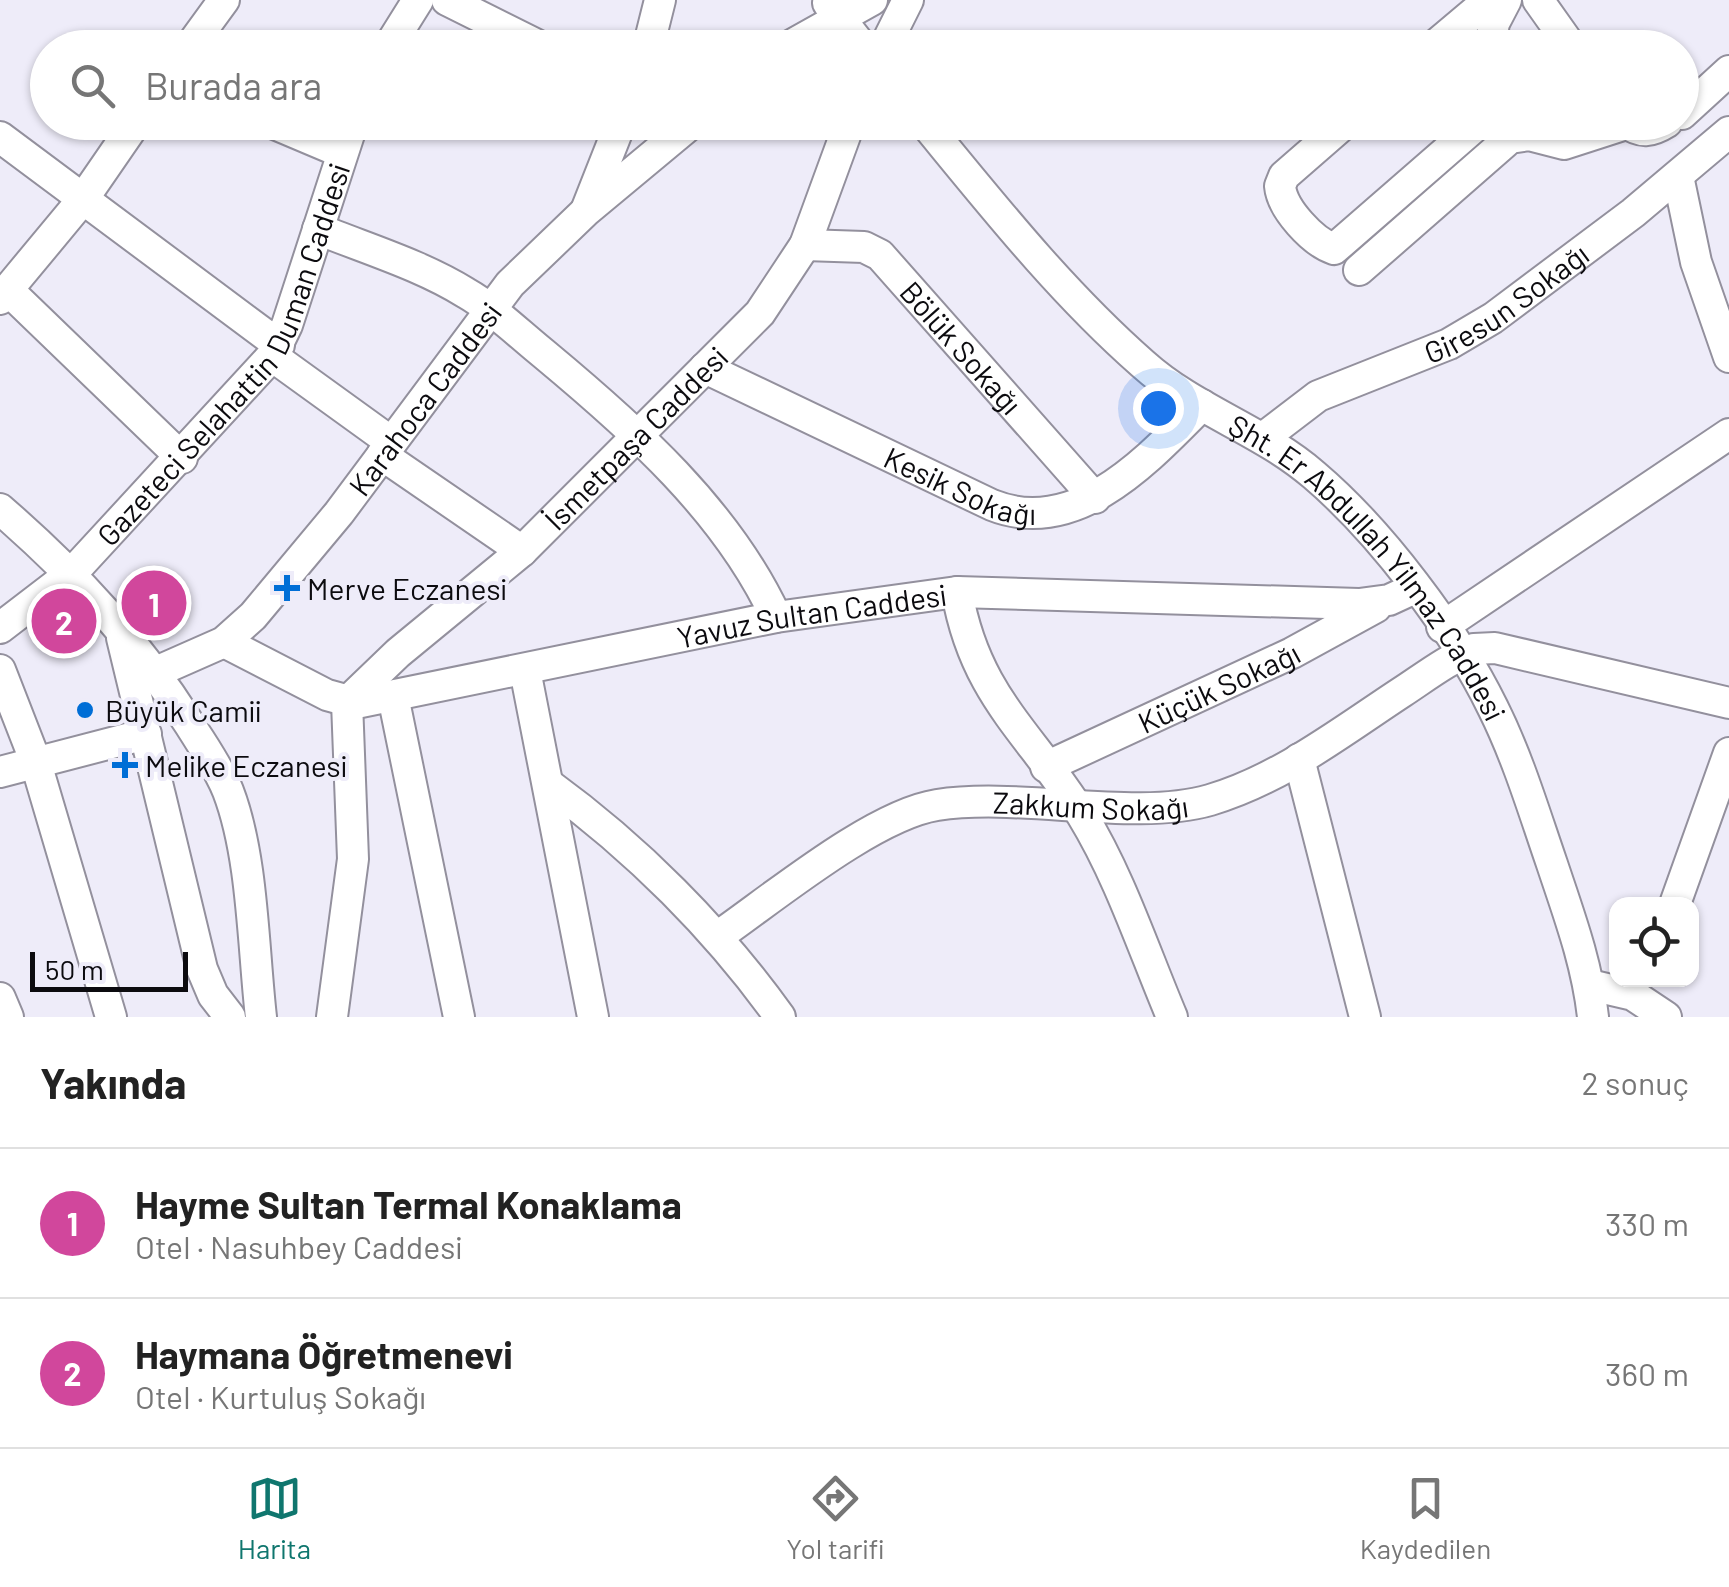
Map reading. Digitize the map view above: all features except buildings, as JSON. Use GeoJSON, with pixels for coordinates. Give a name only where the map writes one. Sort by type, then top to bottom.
{"type":"FeatureCollection","features":[{"type":"Feature","properties":{"kind":"street"},"geometry":{"type":"LineString","coordinates":[[202,30],[224,0]]}},
{"type":"Feature","properties":{"kind":"street"},"geometry":{"type":"LineString","coordinates":[[399,30],[418,0]]}},
{"type":"Feature","properties":{"kind":"street"},"geometry":{"type":"LineString","coordinates":[[447,0],[507,30]]}},
{"type":"Feature","properties":{"kind":"street"},"geometry":{"type":"LineString","coordinates":[[652,30],[660,0]]}},
{"type":"Feature","properties":{"kind":"street"},"geometry":{"type":"LineString","coordinates":[[806,30],[832,7],[872,0]]}},
{"type":"Feature","properties":{"kind":"street"},"geometry":{"type":"LineString","coordinates":[[893,30],[908,0]]}},
{"type":"Feature","properties":{"kind":"street"},"geometry":{"type":"LineString","coordinates":[[1453,30],[1488,0]]}},
{"type":"Feature","properties":{"kind":"street"},"geometry":{"type":"LineString","coordinates":[[1493,30],[1506,0]]}},
{"type":"Feature","properties":{"kind":"street"},"geometry":{"type":"LineString","coordinates":[[1538,0],[1559,30]]}},
{"type":"Feature","properties":{"kind":"street"},"geometry":{"type":"LineString","coordinates":[[832,7],[850,30]]}},
{"type":"Feature","properties":{"kind":"street"},"geometry":{"type":"LineString","coordinates":[[1699,98],[1729,71]]}},
{"type":"Feature","properties":{"kind":"street","name":"Giresun Sokağı"},"geometry":{"type":"LineString","coordinates":[[1262,438],[1318,396],[1469,334],[1678,176],[1729,132]]}},
{"type":"Feature","properties":{"kind":"street"},"geometry":{"type":"LineString","coordinates":[[0,137],[275,350],[386,448],[522,551]]}},
{"type":"Feature","properties":{"kind":"street"},"geometry":{"type":"LineString","coordinates":[[124,140],[83,199],[4,295],[182,458]]}},
{"type":"Feature","properties":{"kind":"street"},"geometry":{"type":"LineString","coordinates":[[313,140],[342,152]]}},
{"type":"Feature","properties":{"kind":"street","name":"Gazeteci Selahattin Duman Caddesi"},"geometry":{"type":"LineString","coordinates":[[0,628],[72,572],[182,458],[275,350],[346,140]]}},
{"type":"Feature","properties":{"kind":"street"},"geometry":{"type":"LineString","coordinates":[[586,211],[614,140]]}},
{"type":"Feature","properties":{"kind":"street","name":"Karahoca Caddesi"},"geometry":{"type":"LineString","coordinates":[[156,672],[224,642],[253,616],[490,309],[547,245],[671,140]]}},
{"type":"Feature","properties":{"kind":"street","name":"İsmetpaşa Caddesi"},"geometry":{"type":"LineString","coordinates":[[346,702],[398,653],[522,551],[760,313],[805,245],[843,140]]}},
{"type":"Feature","properties":{"kind":"street","name":"Şht. Er Abdullah Yilmaz Caddesi"},"geometry":{"type":"LineString","coordinates":[[940,140],[1106,330],[1163,381],[1291,456],[1349,508],[1402,594],[1442,627],[1462,654],[1511,750],[1581,947],[1594,1017]]}},
{"type":"Feature","properties":{"kind":"street"},"geometry":{"type":"LineString","coordinates":[[1325,140],[1284,176],[1280,186],[1287,206],[1324,246],[1334,249],[1459,140]]}},
{"type":"Feature","properties":{"kind":"street"},"geometry":{"type":"LineString","coordinates":[[1359,270],[1508,140]]}},
{"type":"Feature","properties":{"kind":"street"},"geometry":{"type":"LineString","coordinates":[[1548,140],[1564,144],[1576,140]]}},
{"type":"Feature","properties":{"kind":"street"},"geometry":{"type":"LineString","coordinates":[[1678,176],[1696,262],[1729,357]]}},
{"type":"Feature","properties":{"kind":"street"},"geometry":{"type":"LineString","coordinates":[[318,229],[450,284],[490,309],[636,434],[732,540],[776,617]]}},
{"type":"Feature","properties":{"kind":"street","name":"Bölük Sokağı"},"geometry":{"type":"LineString","coordinates":[[805,245],[864,246],[880,255],[1095,498]]}},
{"type":"Feature","properties":{"kind":"street","name":"Kesik Sokağı"},"geometry":{"type":"LineString","coordinates":[[705,368],[1004,510],[1048,509],[1095,498],[1136,469],[1202,405]]}},
{"type":"Feature","properties":{"kind":"street"},"geometry":{"type":"LineString","coordinates":[[1442,627],[1729,434]]}},
{"type":"Feature","properties":{"kind":"street"},"geometry":{"type":"LineString","coordinates":[[0,509],[72,572],[120,628],[156,672],[217,768],[234,812],[261,1017]]}},
{"type":"Feature","properties":{"kind":"street"},"geometry":{"type":"LineString","coordinates":[[957,592],[967,640],[981,674],[1072,802],[1104,861],[1172,1017]]}},
{"type":"Feature","properties":{"kind":"street","name":"Yavuz Sultan Caddesi"},"geometry":{"type":"LineString","coordinates":[[346,702],[526,670],[776,617],[957,592],[1333,604],[1402,594]]}},
{"type":"Feature","properties":{"kind":"street","name":"Küçük Sokağı"},"geometry":{"type":"LineString","coordinates":[[1046,767],[1292,653],[1402,594]]}},
{"type":"Feature","properties":{"kind":"street"},"geometry":{"type":"LineString","coordinates":[[120,628],[202,969],[212,995],[230,1017]]}},
{"type":"Feature","properties":{"kind":"street"},"geometry":{"type":"LineString","coordinates":[[224,642],[346,702],[353,860],[332,1017]]}},
{"type":"Feature","properties":{"kind":"street"},"geometry":{"type":"LineString","coordinates":[[1462,654],[1494,648],[1729,702]]}},
{"type":"Feature","properties":{"kind":"street","name":"Zakkum Sokağı"},"geometry":{"type":"LineString","coordinates":[[717,937],[901,816],[956,804],[1072,802],[1142,807],[1206,801],[1300,760],[1462,654]]}},
{"type":"Feature","properties":{"kind":"street"},"geometry":{"type":"LineString","coordinates":[[0,670],[34,760],[111,1017]]}},
{"type":"Feature","properties":{"kind":"street"},"geometry":{"type":"LineString","coordinates":[[526,670],[593,1017]]}},
{"type":"Feature","properties":{"kind":"street"},"geometry":{"type":"LineString","coordinates":[[393,696],[459,1017]]}},
{"type":"Feature","properties":{"kind":"street"},"geometry":{"type":"LineString","coordinates":[[0,772],[34,760],[146,734]]}},
{"type":"Feature","properties":{"kind":"street"},"geometry":{"type":"LineString","coordinates":[[1678,897],[1729,753]]}},
{"type":"Feature","properties":{"kind":"street"},"geometry":{"type":"LineString","coordinates":[[1300,760],[1365,1017]]}},
{"type":"Feature","properties":{"kind":"street"},"geometry":{"type":"LineString","coordinates":[[548,784],[612,834],[717,937],[780,1017]]}},
{"type":"Feature","properties":{"kind":"street"},"geometry":{"type":"LineString","coordinates":[[1590,985],[1609,986]]}},
{"type":"Feature","properties":{"kind":"street"},"geometry":{"type":"LineString","coordinates":[[1636,987],[1666,1017]]}},
{"type":"Feature","properties":{"kind":"street"},"geometry":{"type":"LineString","coordinates":[[0,998],[8,1017]]}},
{"type":"Feature","properties":{"kind":"place","name":"Merve Eczanesi"},"geometry":{"type":"Point","coordinates":[287,588]}},
{"type":"Feature","properties":{"kind":"place","name":"Hayme Sultan Termal Konaklama"},"geometry":{"type":"Point","coordinates":[154,603]}},
{"type":"Feature","properties":{"kind":"place","name":"Haymana Öğretmenevi"},"geometry":{"type":"Point","coordinates":[64,621]}},
{"type":"Feature","properties":{"kind":"place","name":"Büyük Camii"},"geometry":{"type":"Point","coordinates":[85,710]}},
{"type":"Feature","properties":{"kind":"place","name":"Melike Eczanesi"},"geometry":{"type":"Point","coordinates":[125,765]}}]}
